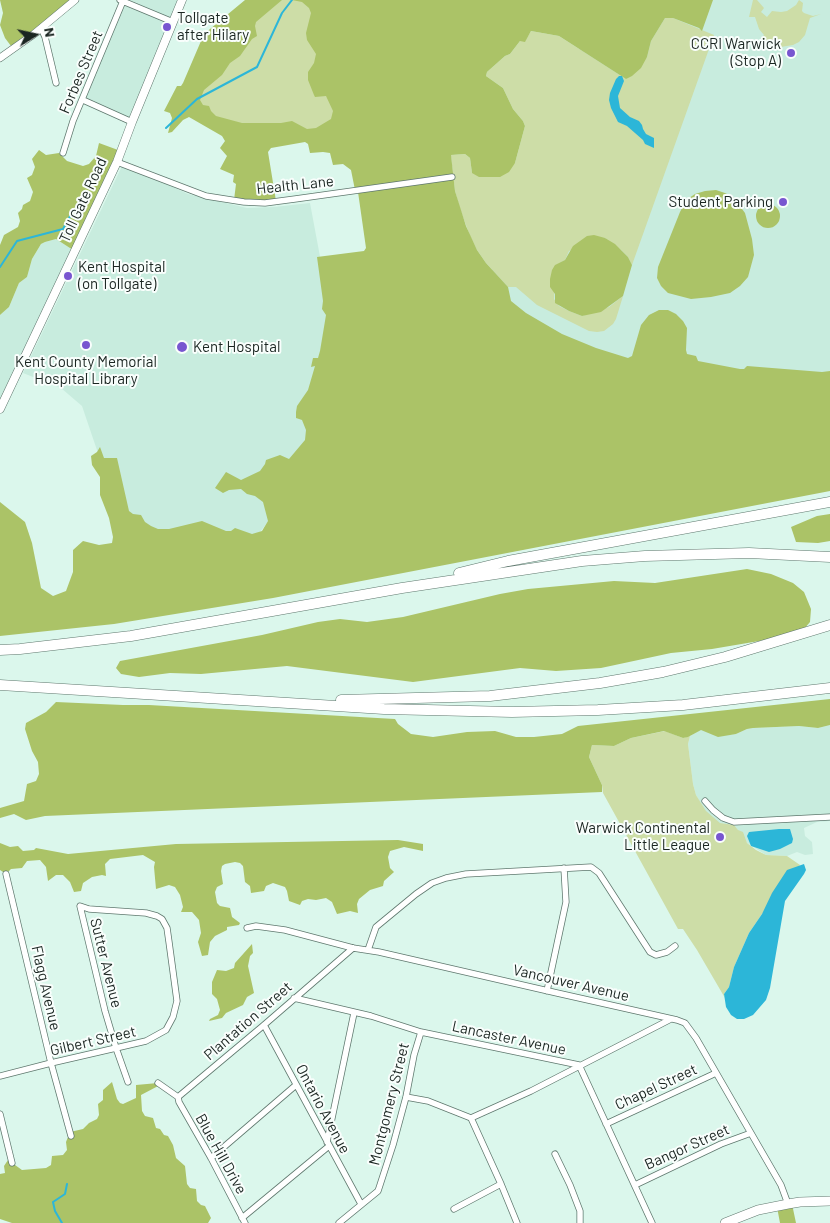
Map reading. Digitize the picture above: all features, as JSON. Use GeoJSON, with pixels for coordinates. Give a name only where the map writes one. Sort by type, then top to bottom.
{"type":"FeatureCollection","features":[{"type":"Feature","properties":{"kind":"highway"},"geometry":{"type":"LineString","coordinates":[[402,588],[508,561],[830,502]]}},
{"type":"Feature","properties":{"kind":"highway"},"geometry":{"type":"LineString","coordinates":[[0,650],[131,636],[402,588],[554,564],[617,558],[749,553],[830,556]]}},
{"type":"Feature","properties":{"kind":"highway"},"geometry":{"type":"LineString","coordinates":[[278,702],[462,697],[580,686],[649,674],[725,657],[830,625]]}},
{"type":"Feature","properties":{"kind":"highway"},"geometry":{"type":"LineString","coordinates":[[0,684],[433,711],[555,712],[683,705],[830,688]]}},
{"type":"Feature","properties":{"kind":"main road","name":"Toll Gate Road"},"geometry":{"type":"LineString","coordinates":[[0,409],[117,162],[182,0]]}},
{"type":"Feature","properties":{"kind":"main road"},"geometry":{"type":"LineString","coordinates":[[725,1223],[737,1221],[758,1210],[800,1202],[830,1201]]}},
{"type":"Feature","properties":{"kind":"street"},"geometry":{"type":"LineString","coordinates":[[0,58],[75,0]]}},
{"type":"Feature","properties":{"kind":"street"},"geometry":{"type":"LineString","coordinates":[[121,1],[173,22]]}},
{"type":"Feature","properties":{"kind":"street","name":"Forbes Street"},"geometry":{"type":"LineString","coordinates":[[62,153],[121,1]]}},
{"type":"Feature","properties":{"kind":"street"},"geometry":{"type":"LineString","coordinates":[[41,28],[56,84]]}},
{"type":"Feature","properties":{"kind":"street"},"geometry":{"type":"LineString","coordinates":[[83,100],[132,122]]}},
{"type":"Feature","properties":{"kind":"street","name":"Health Lane"},"geometry":{"type":"LineString","coordinates":[[117,162],[206,196],[244,202],[295,199],[452,177]]}},
{"type":"Feature","properties":{"kind":"street"},"geometry":{"type":"LineString","coordinates":[[705,801],[723,818],[734,822],[830,817]]}},
{"type":"Feature","properties":{"kind":"street"},"geometry":{"type":"LineString","coordinates":[[368,950],[376,927],[432,883],[466,874],[590,867],[599,873],[650,952],[656,955],[667,952],[676,946]]}},
{"type":"Feature","properties":{"kind":"street"},"geometry":{"type":"LineString","coordinates":[[547,991],[566,902],[564,868]]}},
{"type":"Feature","properties":{"kind":"street","name":"Flagg Avenue"},"geometry":{"type":"LineString","coordinates":[[6,874],[51,1063],[71,1136]]}},
{"type":"Feature","properties":{"kind":"street","name":"Gilbert Street"},"geometry":{"type":"LineString","coordinates":[[0,1076],[146,1042],[166,1030],[173,1017],[177,1002],[170,942],[167,928],[162,919],[146,913],[89,909],[80,906]]}},
{"type":"Feature","properties":{"kind":"street","name":"Sutter Avenue"},"geometry":{"type":"LineString","coordinates":[[80,906],[105,1011],[128,1082]]}},
{"type":"Feature","properties":{"kind":"street","name":"Vancouver Avenue"},"geometry":{"type":"LineString","coordinates":[[247,928],[256,926],[285,930],[353,948],[671,1018],[685,1023],[781,1185],[788,1204]]}},
{"type":"Feature","properties":{"kind":"street","name":"Plantation Street"},"geometry":{"type":"LineString","coordinates":[[178,1097],[353,948]]}},
{"type":"Feature","properties":{"kind":"street","name":"Lancaster Avenue"},"geometry":{"type":"LineString","coordinates":[[294,998],[421,1032],[578,1065],[652,1223]]}},
{"type":"Feature","properties":{"kind":"street"},"geometry":{"type":"LineString","coordinates":[[243,1220],[328,1144],[354,1013]]}},
{"type":"Feature","properties":{"kind":"street"},"geometry":{"type":"LineString","coordinates":[[471,1118],[531,1091],[671,1018]]}},
{"type":"Feature","properties":{"kind":"street","name":"Ontario Avenue"},"geometry":{"type":"LineString","coordinates":[[264,1025],[361,1204]]}},
{"type":"Feature","properties":{"kind":"street","name":"Montgomery Street"},"geometry":{"type":"LineString","coordinates":[[339,1223],[378,1191],[394,1145],[421,1032]]}},
{"type":"Feature","properties":{"kind":"street","name":"Chapel Street"},"geometry":{"type":"LineString","coordinates":[[606,1124],[716,1073]]}},
{"type":"Feature","properties":{"kind":"street"},"geometry":{"type":"LineString","coordinates":[[158,1083],[178,1097]]}},
{"type":"Feature","properties":{"kind":"street"},"geometry":{"type":"LineString","coordinates":[[211,1158],[296,1085]]}},
{"type":"Feature","properties":{"kind":"street","name":"Blue Hill Drive"},"geometry":{"type":"LineString","coordinates":[[178,1097],[243,1220]]}},
{"type":"Feature","properties":{"kind":"street"},"geometry":{"type":"LineString","coordinates":[[406,1097],[428,1101],[471,1118],[517,1223]]}},
{"type":"Feature","properties":{"kind":"street"},"geometry":{"type":"LineString","coordinates":[[0,1114],[12,1163]]}},
{"type":"Feature","properties":{"kind":"street","name":"Bangor Street"},"geometry":{"type":"LineString","coordinates":[[634,1185],[720,1144],[751,1133]]}},
{"type":"Feature","properties":{"kind":"street"},"geometry":{"type":"LineString","coordinates":[[555,1154],[580,1211],[580,1223]]}},
{"type":"Feature","properties":{"kind":"street"},"geometry":{"type":"LineString","coordinates":[[454,1210],[501,1184]]}},
{"type":"Feature","properties":{"kind":"shaded area"},"geometry":{"type":"Polygon","coordinates":[[[128,0],[182,0],[131,120],[80,97],[121,3],[126,3],[128,0]]]}},
{"type":"Feature","properties":{"kind":"shaded area"},"geometry":{"type":"Polygon","coordinates":[[[598,0],[830,0],[830,375],[600,364],[485,287],[598,0]]]}},
{"type":"Feature","properties":{"kind":"shaded area","name":"Kent Hospital"},"geometry":{"type":"Polygon","coordinates":[[[123,164],[188,194],[247,208],[310,203],[332,321],[323,405],[271,518],[253,541],[154,538],[118,512],[82,406],[61,388],[23,373],[123,164]]]}},
{"type":"Feature","properties":{"kind":"shaded area"},"geometry":{"type":"Polygon","coordinates":[[[56,239],[73,250],[0,410],[0,315],[9,307],[19,283],[27,277],[32,259],[41,244],[56,239]]]}},
{"type":"Feature","properties":{"kind":"shaded area"},"geometry":{"type":"Polygon","coordinates":[[[830,725],[830,821],[817,822],[804,828],[805,836],[812,842],[813,854],[805,855],[797,852],[787,856],[766,855],[747,843],[734,825],[716,823],[706,812],[696,795],[693,784],[688,744],[690,736],[695,732],[701,729],[724,735],[736,734],[753,728],[799,726],[818,728],[830,725]]]}},
{"type":"Feature","properties":{"kind":"green space"},"geometry":{"type":"Polygon","coordinates":[[[0,0],[75,0],[11,46],[5,38],[0,25],[3,13],[0,0]]]}},
{"type":"Feature","properties":{"kind":"green space"},"geometry":{"type":"Polygon","coordinates":[[[245,0],[282,0],[256,22],[257,36],[252,39],[240,56],[230,63],[222,75],[204,90],[200,100],[203,105],[209,106],[216,116],[242,123],[281,123],[292,121],[307,129],[316,128],[331,119],[333,111],[326,96],[315,97],[308,80],[308,72],[314,63],[316,54],[307,40],[306,33],[311,13],[309,8],[302,2],[292,0],[713,0],[702,31],[699,28],[673,18],[665,18],[651,41],[647,57],[641,68],[626,79],[559,36],[531,31],[525,42],[520,41],[510,54],[505,56],[487,72],[486,76],[503,88],[513,109],[525,126],[515,163],[509,172],[500,177],[479,177],[472,173],[470,158],[465,154],[451,155],[455,191],[466,226],[477,250],[508,287],[511,301],[526,313],[562,334],[596,348],[628,358],[632,356],[641,325],[649,315],[659,310],[668,310],[676,314],[683,321],[687,328],[687,354],[696,356],[698,361],[740,369],[744,369],[747,366],[830,371],[830,491],[273,598],[114,624],[0,636],[0,502],[25,522],[32,543],[41,588],[53,596],[66,591],[73,572],[73,550],[83,541],[99,545],[112,543],[113,537],[109,518],[100,495],[100,477],[92,465],[91,456],[100,447],[104,458],[117,458],[129,511],[133,514],[141,515],[145,522],[151,526],[158,529],[169,529],[202,521],[226,531],[231,531],[235,528],[252,534],[262,531],[268,521],[263,502],[241,489],[229,490],[223,493],[215,488],[226,472],[241,480],[260,471],[266,460],[280,455],[289,459],[305,440],[306,430],[302,420],[296,418],[297,406],[308,390],[315,366],[311,367],[313,358],[318,358],[326,315],[322,309],[323,301],[317,257],[364,251],[366,248],[358,192],[355,190],[351,170],[343,164],[333,165],[330,153],[310,153],[308,144],[305,142],[271,148],[268,152],[276,201],[234,200],[236,184],[233,182],[234,175],[220,169],[227,156],[220,148],[225,141],[222,136],[189,117],[183,120],[172,132],[168,133],[172,118],[170,113],[164,111],[177,86],[181,86],[183,83],[204,34],[245,0]]]}},
{"type":"Feature","properties":{"kind":"green space"},"geometry":{"type":"Polygon","coordinates":[[[261,0],[354,0],[365,135],[227,131],[186,104],[261,0]]]}},
{"type":"Feature","properties":{"kind":"green space"},"geometry":{"type":"Polygon","coordinates":[[[753,0],[757,0],[764,8],[761,12],[767,17],[772,11],[787,11],[796,5],[799,0],[803,3],[802,11],[804,13],[813,16],[821,14],[810,18],[805,35],[799,42],[781,47],[767,44],[760,40],[764,35],[759,29],[755,17],[749,17],[753,0]]]}},
{"type":"Feature","properties":{"kind":"green space"},"geometry":{"type":"Polygon","coordinates":[[[665,18],[673,18],[714,35],[632,265],[628,257],[621,250],[605,238],[569,251],[565,260],[556,265],[554,299],[559,306],[569,311],[582,316],[609,307],[623,296],[613,324],[604,331],[589,331],[537,305],[516,287],[508,287],[486,263],[470,236],[460,209],[455,191],[451,155],[465,154],[470,158],[472,173],[515,163],[525,126],[513,109],[503,88],[486,76],[487,72],[505,56],[510,54],[520,41],[525,41],[531,31],[559,36],[626,79],[647,57],[651,41],[665,18]]]}},
{"type":"Feature","properties":{"kind":"green space"},"geometry":{"type":"Polygon","coordinates":[[[99,143],[118,150],[73,250],[56,239],[41,244],[32,259],[27,277],[19,283],[9,307],[0,315],[0,245],[4,235],[18,227],[20,221],[18,213],[23,205],[30,201],[33,192],[27,178],[32,175],[35,167],[32,159],[39,150],[46,155],[59,153],[67,161],[83,166],[89,164],[96,156],[99,143]]]}},
{"type":"Feature","properties":{"kind":"green space"},"geometry":{"type":"Polygon","coordinates":[[[716,190],[733,197],[745,213],[754,255],[748,277],[730,293],[711,297],[691,299],[668,293],[661,286],[657,278],[658,267],[680,212],[686,200],[695,194],[716,190]]]}},
{"type":"Feature","properties":{"kind":"green space"},"geometry":{"type":"Polygon","coordinates":[[[768,204],[777,207],[780,216],[777,225],[768,228],[759,225],[756,216],[759,207],[768,204]]]}},
{"type":"Feature","properties":{"kind":"green space"},"geometry":{"type":"Polygon","coordinates":[[[594,235],[605,238],[615,244],[628,257],[632,265],[623,296],[601,312],[582,316],[555,303],[555,294],[550,287],[550,279],[555,265],[565,260],[573,246],[587,236],[594,235]]]}},
{"type":"Feature","properties":{"kind":"green space"},"geometry":{"type":"Polygon","coordinates":[[[830,514],[830,541],[818,543],[796,542],[791,527],[817,516],[830,514]]]}},
{"type":"Feature","properties":{"kind":"green space"},"geometry":{"type":"Polygon","coordinates":[[[747,569],[771,574],[793,583],[804,592],[811,609],[810,622],[804,629],[771,639],[712,649],[671,653],[601,668],[556,671],[520,668],[413,682],[287,666],[201,674],[170,673],[139,677],[121,674],[116,668],[120,661],[262,635],[318,622],[340,619],[367,622],[403,617],[528,589],[614,581],[655,583],[747,569]]]}},
{"type":"Feature","properties":{"kind":"green space"},"geometry":{"type":"Polygon","coordinates":[[[830,699],[830,725],[818,728],[799,726],[753,728],[736,734],[718,737],[701,730],[683,738],[664,731],[631,738],[614,746],[592,745],[589,757],[602,785],[602,792],[45,816],[26,820],[14,814],[0,818],[0,808],[24,801],[27,784],[36,781],[39,774],[38,762],[32,751],[25,729],[26,723],[46,712],[56,702],[149,705],[395,719],[398,724],[411,734],[433,737],[467,732],[495,731],[516,737],[534,737],[562,734],[578,726],[830,699]]]}},
{"type":"Feature","properties":{"kind":"green space"},"geometry":{"type":"Polygon","coordinates":[[[665,731],[683,738],[690,736],[688,744],[693,784],[696,795],[706,811],[720,823],[734,825],[743,832],[747,843],[756,850],[766,855],[787,856],[800,865],[749,933],[734,967],[729,987],[724,994],[725,998],[683,929],[678,929],[603,793],[602,785],[589,757],[592,745],[614,746],[631,738],[665,731]]]}},
{"type":"Feature","properties":{"kind":"green space"},"geometry":{"type":"Polygon","coordinates":[[[398,840],[423,844],[423,851],[404,847],[390,851],[388,857],[390,868],[394,872],[384,881],[383,886],[370,890],[359,899],[357,904],[358,913],[350,911],[337,914],[332,902],[326,898],[308,899],[302,901],[300,905],[289,901],[285,887],[273,883],[266,886],[264,891],[251,893],[250,886],[245,882],[243,866],[235,862],[225,864],[222,866],[221,871],[223,884],[217,887],[215,892],[217,903],[220,906],[230,908],[232,917],[240,923],[239,925],[227,927],[227,930],[215,936],[210,942],[208,955],[202,956],[198,942],[201,933],[199,920],[192,912],[181,912],[183,907],[180,895],[175,887],[169,885],[156,889],[155,862],[143,855],[110,859],[105,864],[106,876],[92,877],[83,883],[81,891],[74,892],[70,882],[63,875],[56,875],[48,881],[46,867],[40,860],[27,861],[22,868],[11,869],[6,874],[0,870],[0,843],[10,847],[18,846],[23,851],[36,848],[68,854],[176,844],[398,840]]]}},
{"type":"Feature","properties":{"kind":"green space"},"geometry":{"type":"Polygon","coordinates":[[[252,944],[253,953],[250,956],[248,966],[254,993],[247,997],[243,1005],[226,1013],[222,1018],[209,1021],[218,1015],[220,1010],[217,999],[212,994],[212,982],[217,970],[226,971],[234,968],[235,963],[252,944]]]}},
{"type":"Feature","properties":{"kind":"green space"},"geometry":{"type":"Polygon","coordinates":[[[112,1082],[117,1099],[123,1104],[136,1098],[136,1085],[158,1083],[160,1085],[141,1095],[142,1111],[145,1116],[153,1118],[156,1128],[168,1136],[173,1145],[176,1158],[185,1166],[187,1184],[190,1188],[196,1189],[197,1201],[205,1206],[211,1218],[208,1223],[12,1223],[0,1219],[0,1174],[5,1173],[4,1166],[8,1160],[22,1170],[46,1168],[51,1165],[52,1156],[63,1155],[67,1150],[66,1142],[70,1132],[83,1129],[97,1119],[99,1115],[98,1104],[103,1100],[103,1090],[112,1082]]]}},
{"type":"Feature","properties":{"kind":"green space"},"geometry":{"type":"Polygon","coordinates":[[[792,1204],[796,1223],[780,1223],[777,1207],[792,1204]]]}},
{"type":"Feature","properties":{"kind":"water"},"geometry":{"type":"Polygon","coordinates":[[[619,76],[622,76],[624,81],[618,96],[620,108],[630,117],[639,121],[646,134],[654,138],[654,148],[645,144],[627,126],[618,122],[611,108],[610,93],[619,76]]]}},
{"type":"Feature","properties":{"kind":"water"},"geometry":{"type":"Polygon","coordinates":[[[790,829],[793,839],[792,843],[769,852],[751,846],[747,836],[749,832],[790,829]]]}},
{"type":"Feature","properties":{"kind":"water"},"geometry":{"type":"Polygon","coordinates":[[[804,864],[806,870],[804,874],[785,901],[770,988],[766,1000],[753,1015],[744,1019],[737,1019],[731,1015],[726,1007],[724,994],[729,987],[734,967],[749,933],[787,870],[804,864]]]}},
{"type":"Feature","properties":{"kind":"waterway"},"geometry":{"type":"LineString","coordinates":[[166,128],[197,99],[257,67],[282,13],[292,0]]}},
{"type":"Feature","properties":{"kind":"waterway"},"geometry":{"type":"LineString","coordinates":[[0,267],[17,241],[63,229],[73,211]]}},
{"type":"Feature","properties":{"kind":"waterway"},"geometry":{"type":"LineString","coordinates":[[62,1223],[55,1211],[53,1202],[65,1194],[67,1184]]}},
{"type":"Feature","properties":{"kind":"place","name":"Tollgate after Hilary"},"geometry":{"type":"Point","coordinates":[167,27]}},
{"type":"Feature","properties":{"kind":"place","name":"CCRI Warwick (Stop A)"},"geometry":{"type":"Point","coordinates":[791,53]}},
{"type":"Feature","properties":{"kind":"place","name":"Student Parking"},"geometry":{"type":"Point","coordinates":[783,202]}},
{"type":"Feature","properties":{"kind":"place","name":"Kent Hospital (on Tollgate)"},"geometry":{"type":"Point","coordinates":[68,276]}},
{"type":"Feature","properties":{"kind":"place","name":"Kent County Memorial Hospital Library"},"geometry":{"type":"Point","coordinates":[86,345]}},
{"type":"Feature","properties":{"kind":"place","name":"Kent Hospital"},"geometry":{"type":"Point","coordinates":[182,347]}},
{"type":"Feature","properties":{"kind":"place","name":"Warwick Continental Little League"},"geometry":{"type":"Point","coordinates":[720,837]}}]}
